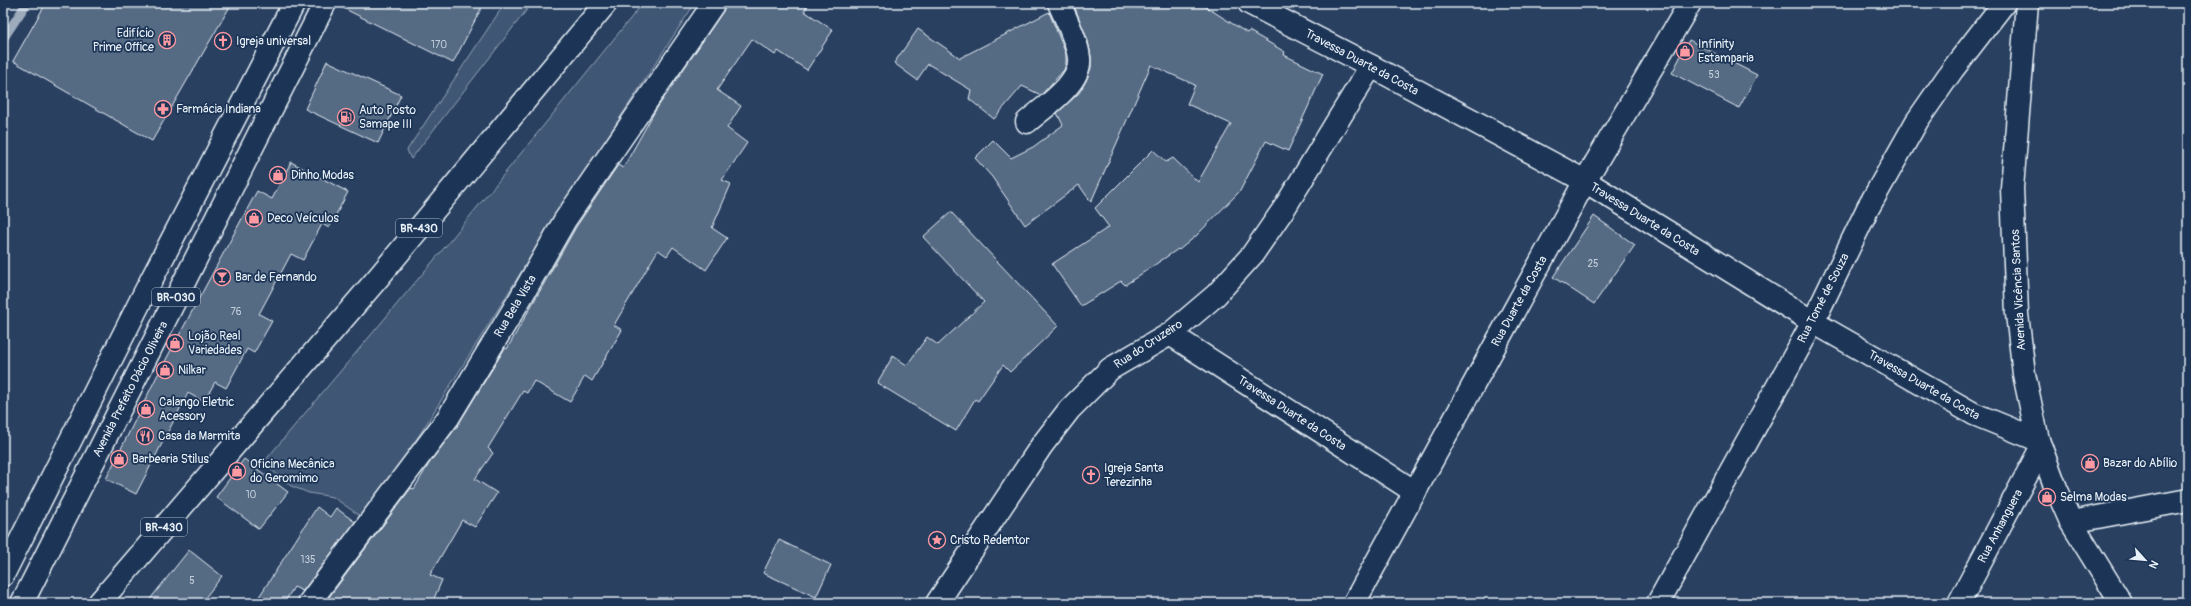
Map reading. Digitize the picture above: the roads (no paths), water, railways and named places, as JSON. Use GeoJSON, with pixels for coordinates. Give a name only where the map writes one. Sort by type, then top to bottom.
{"type":"FeatureCollection","features":[{"type":"Feature","properties":{"kind":"street","name":"BR-030"},"geometry":{"type":"LineString","coordinates":[[3,575],[154,275],[294,3]]}},
{"type":"Feature","properties":{"kind":"street","name":"Avenida Prefeito Dácio Oliveira"},"geometry":{"type":"LineString","coordinates":[[22,603],[325,3]]}},
{"type":"Feature","properties":{"kind":"street","name":"BR-430"},"geometry":{"type":"LineString","coordinates":[[99,603],[377,279],[606,3]]}},
{"type":"Feature","properties":{"kind":"street","name":"Rua Bela Vista"},"geometry":{"type":"LineString","coordinates":[[309,603],[448,418],[520,299],[565,220],[714,3]]}},
{"type":"Feature","properties":{"kind":"street"},"geometry":{"type":"LineString","coordinates":[[1027,122],[1068,87],[1078,69],[1079,58],[1076,46],[1059,3]]}},
{"type":"Feature","properties":{"kind":"street","name":"Travessa Duarte da Costa"},"geometry":{"type":"LineString","coordinates":[[1249,3],[1371,66],[1585,181],[1813,322],[1974,414],[2040,444]]}},
{"type":"Feature","properties":{"kind":"street","name":"Rua Duarte da Costa"},"geometry":{"type":"LineString","coordinates":[[1354,603],[1585,181],[1690,3]]}},
{"type":"Feature","properties":{"kind":"street","name":"Rua Tomé de Souza"},"geometry":{"type":"LineString","coordinates":[[1658,603],[1813,322],[1868,208],[1917,122],[1953,68],[2004,3]]}},
{"type":"Feature","properties":{"kind":"street","name":"Avenida Vicência Santos"},"geometry":{"type":"LineString","coordinates":[[2026,3],[2012,188],[2017,314],[2024,374],[2040,444],[2071,522],[2121,603]]}},
{"type":"Feature","properties":{"kind":"street","name":"Rua do Cruzeiro"},"geometry":{"type":"LineString","coordinates":[[937,603],[1042,445],[1069,410],[1110,369],[1170,334],[1216,295],[1252,255],[1285,207],[1371,66]]}},
{"type":"Feature","properties":{"kind":"street","name":"Travessa Duarte da Costa"},"geometry":{"type":"LineString","coordinates":[[1170,334],[1415,492]]}},
{"type":"Feature","properties":{"kind":"street","name":"Rua Anhanguera"},"geometry":{"type":"LineString","coordinates":[[1959,603],[2040,444]]}},
{"type":"Feature","properties":{"kind":"street"},"geometry":{"type":"LineString","coordinates":[[2071,522],[2188,500]]}},
{"type":"Feature","properties":{"kind":"waterway"},"geometry":{"type":"LineString","coordinates":[[3,39],[27,3]]}},
{"type":"Feature","properties":{"kind":"place","name":"Edifício Prime Office"},"geometry":{"type":"Point","coordinates":[167,40]}},
{"type":"Feature","properties":{"kind":"place","name":"Igreja universal"},"geometry":{"type":"Point","coordinates":[223,41]}},
{"type":"Feature","properties":{"kind":"place","name":"Infinity Estamparia"},"geometry":{"type":"Point","coordinates":[1685,51]}},
{"type":"Feature","properties":{"kind":"place","name":"Farmácia Indiana"},"geometry":{"type":"Point","coordinates":[163,109]}},
{"type":"Feature","properties":{"kind":"place","name":"Auto Posto Samape III"},"geometry":{"type":"Point","coordinates":[346,117]}},
{"type":"Feature","properties":{"kind":"place","name":"Dinho Modas"},"geometry":{"type":"Point","coordinates":[278,175]}},
{"type":"Feature","properties":{"kind":"place","name":"Deco Veículos"},"geometry":{"type":"Point","coordinates":[254,218]}},
{"type":"Feature","properties":{"kind":"place","name":"Bar de Fernando"},"geometry":{"type":"Point","coordinates":[222,277]}},
{"type":"Feature","properties":{"kind":"place","name":"Lojão Real Variedades"},"geometry":{"type":"Point","coordinates":[175,343]}},
{"type":"Feature","properties":{"kind":"place","name":"Nilkar"},"geometry":{"type":"Point","coordinates":[165,370]}},
{"type":"Feature","properties":{"kind":"place","name":"Calango Eletric Acessory"},"geometry":{"type":"Point","coordinates":[146,409]}},
{"type":"Feature","properties":{"kind":"place","name":"Casa da Marmita"},"geometry":{"type":"Point","coordinates":[145,436]}},
{"type":"Feature","properties":{"kind":"place","name":"Barbearia Stilus"},"geometry":{"type":"Point","coordinates":[119,459]}},
{"type":"Feature","properties":{"kind":"place","name":"Bazar do Abílio"},"geometry":{"type":"Point","coordinates":[2090,463]}},
{"type":"Feature","properties":{"kind":"place","name":"Oficina Mecânica do Geromimo"},"geometry":{"type":"Point","coordinates":[237,471]}},
{"type":"Feature","properties":{"kind":"place","name":"Igreja Santa Terezinha"},"geometry":{"type":"Point","coordinates":[1091,475]}},
{"type":"Feature","properties":{"kind":"place","name":"Selma Modas"},"geometry":{"type":"Point","coordinates":[2047,497]}},
{"type":"Feature","properties":{"kind":"place","name":"Cristo Redentor"},"geometry":{"type":"Point","coordinates":[937,540]}}]}
